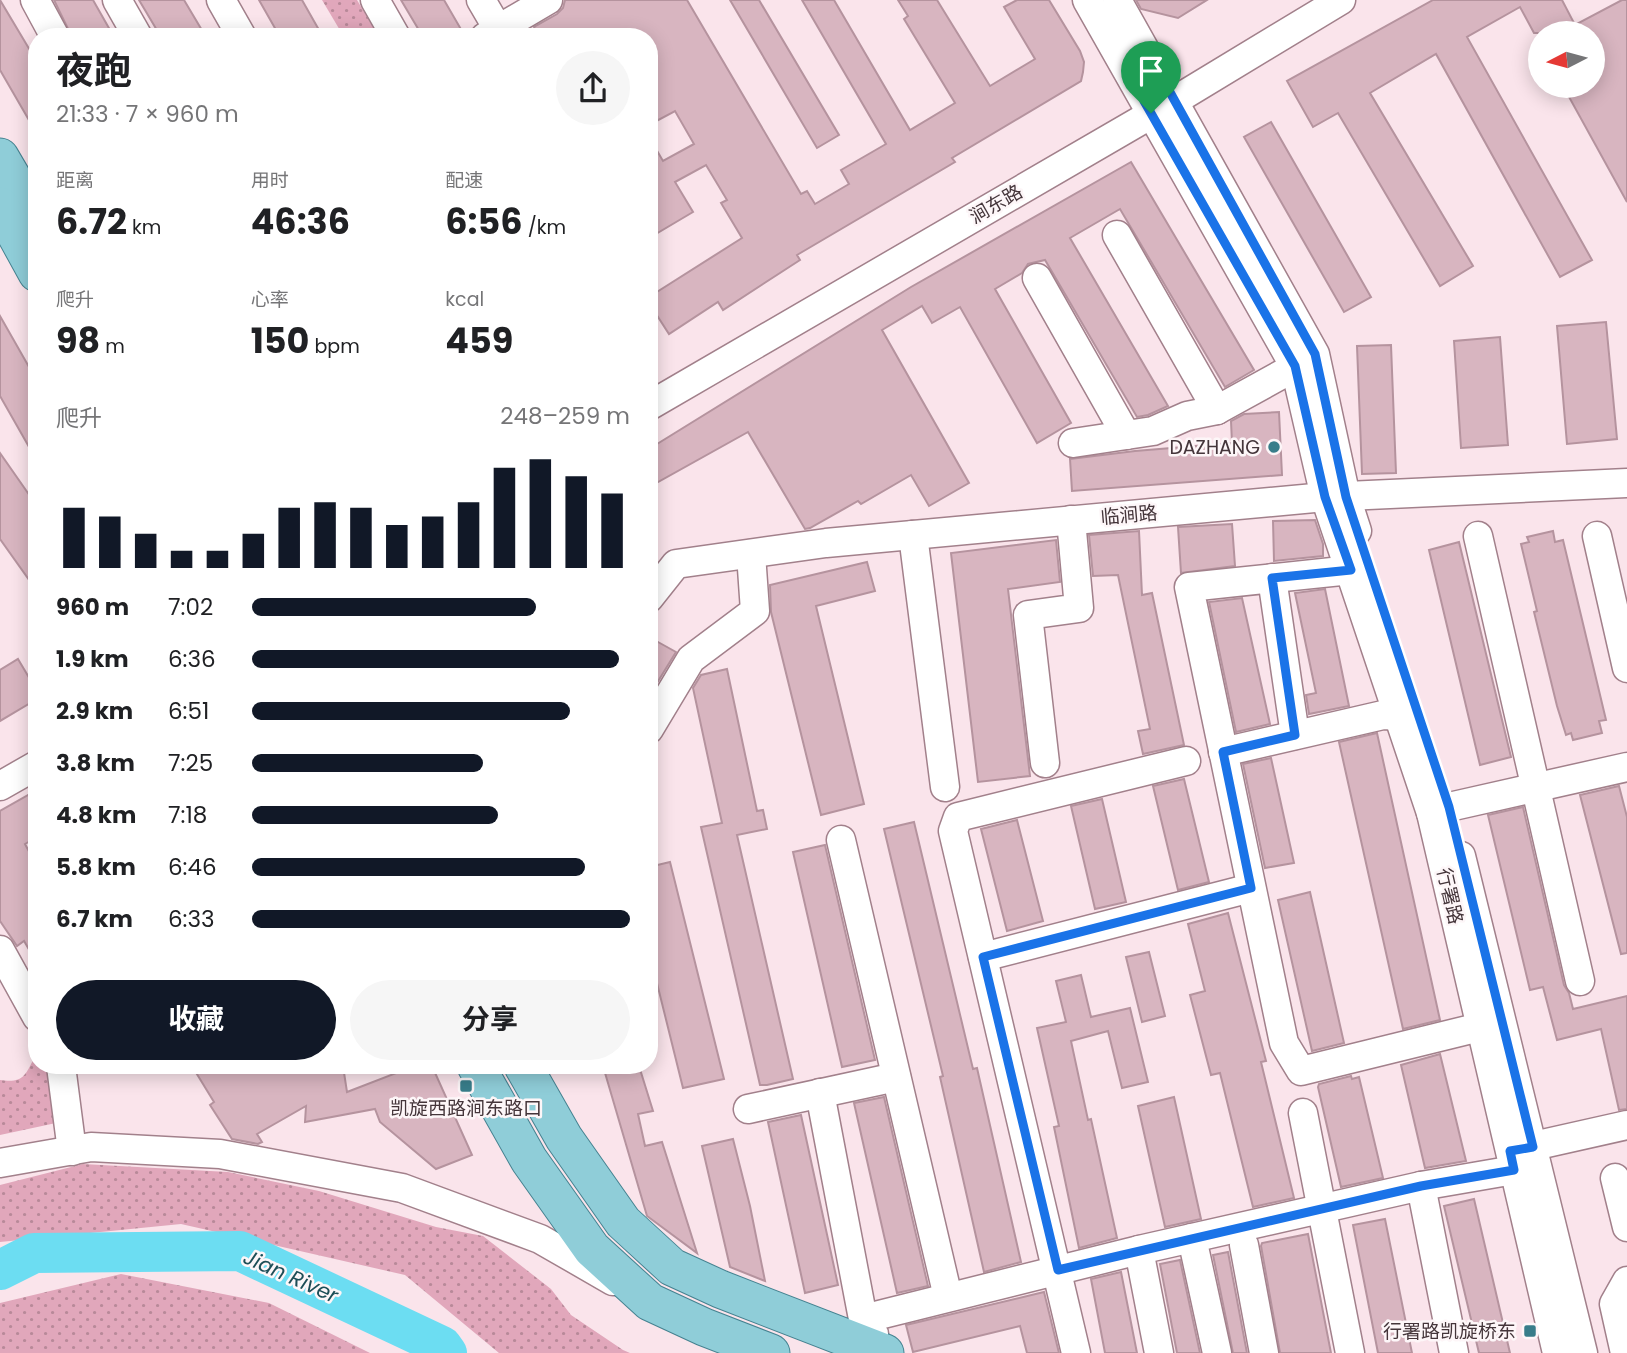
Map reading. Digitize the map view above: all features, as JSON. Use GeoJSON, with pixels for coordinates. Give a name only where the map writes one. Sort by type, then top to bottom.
{"type":"FeatureCollection","features":[{"type":"Feature","properties":{"kind":"main road"},"geometry":{"type":"LineString","coordinates":[[0,156],[28,204]]}},
{"type":"Feature","properties":{"kind":"main road"},"geometry":{"type":"LineString","coordinates":[[0,206],[28,257]]}},
{"type":"Feature","properties":{"kind":"main road"},"geometry":{"type":"LineString","coordinates":[[480,1074],[529,1160],[592,1249],[650,1302],[771,1353]]}},
{"type":"Feature","properties":{"kind":"main road"},"geometry":{"type":"LineString","coordinates":[[528,1074],[564,1138],[623,1222],[672,1267],[720,1289],[886,1353]]}},
{"type":"Feature","properties":{"kind":"street"},"geometry":{"type":"LineString","coordinates":[[34,0],[50,28]]}},
{"type":"Feature","properties":{"kind":"street"},"geometry":{"type":"LineString","coordinates":[[117,0],[133,28]]}},
{"type":"Feature","properties":{"kind":"street"},"geometry":{"type":"LineString","coordinates":[[221,0],[237,28]]}},
{"type":"Feature","properties":{"kind":"street"},"geometry":{"type":"LineString","coordinates":[[375,0],[391,28]]}},
{"type":"Feature","properties":{"kind":"street"},"geometry":{"type":"LineString","coordinates":[[481,0],[490,28]]}},
{"type":"Feature","properties":{"kind":"street"},"geometry":{"type":"LineString","coordinates":[[500,28],[548,0]]}},
{"type":"Feature","properties":{"kind":"street","name":"行署路"},"geometry":{"type":"LineString","coordinates":[[1087,0],[1159,100],[1315,354],[1336,497],[1351,570],[1400,716],[1440,810],[1480,1027],[1519,1156],[1575,1320],[1583,1353]]}},
{"type":"Feature","properties":{"kind":"street","name":"行署路"},"geometry":{"type":"LineString","coordinates":[[1116,0],[1159,100],[1295,366],[1440,810],[1519,1156],[1558,1353]]}},
{"type":"Feature","properties":{"kind":"street","name":"涧东路"},"geometry":{"type":"LineString","coordinates":[[658,401],[1159,100],[1309,0]]}},
{"type":"Feature","properties":{"kind":"street","name":"涧东路"},"geometry":{"type":"LineString","coordinates":[[658,386],[1159,100],[1341,0]]}},
{"type":"Feature","properties":{"kind":"street"},"geometry":{"type":"LineString","coordinates":[[1117,235],[1217,410]]}},
{"type":"Feature","properties":{"kind":"street"},"geometry":{"type":"LineString","coordinates":[[1037,278],[1126,435]]}},
{"type":"Feature","properties":{"kind":"street"},"geometry":{"type":"LineString","coordinates":[[1073,443],[1153,431],[1188,416],[1217,410],[1295,366]]}},
{"type":"Feature","properties":{"kind":"street","name":"临涧路"},"geometry":{"type":"LineString","coordinates":[[658,587],[676,564],[826,543],[1336,497],[1627,483]]}},
{"type":"Feature","properties":{"kind":"street"},"geometry":{"type":"LineString","coordinates":[[1045,763],[1028,615],[1079,608],[1071,520]]}},
{"type":"Feature","properties":{"kind":"street"},"geometry":{"type":"LineString","coordinates":[[913,535],[945,787]]}},
{"type":"Feature","properties":{"kind":"street"},"geometry":{"type":"LineString","coordinates":[[1478,536],[1580,981]]}},
{"type":"Feature","properties":{"kind":"street"},"geometry":{"type":"LineString","coordinates":[[1597,536],[1627,668]]}},
{"type":"Feature","properties":{"kind":"street"},"geometry":{"type":"LineString","coordinates":[[658,714],[691,659],[755,611],[751,554]]}},
{"type":"Feature","properties":{"kind":"street"},"geometry":{"type":"LineString","coordinates":[[1351,570],[1189,587],[1283,1042],[1301,1071],[1480,1027]]}},
{"type":"Feature","properties":{"kind":"street"},"geometry":{"type":"LineString","coordinates":[[1272,578],[1295,735]]}},
{"type":"Feature","properties":{"kind":"street"},"geometry":{"type":"LineString","coordinates":[[1223,752],[1383,715],[1400,716]]}},
{"type":"Feature","properties":{"kind":"street"},"geometry":{"type":"LineString","coordinates":[[0,771],[28,755]]}},
{"type":"Feature","properties":{"kind":"street"},"geometry":{"type":"LineString","coordinates":[[1076,1353],[953,831],[957,817],[1186,761]]}},
{"type":"Feature","properties":{"kind":"street"},"geometry":{"type":"LineString","coordinates":[[1440,810],[1627,766]]}},
{"type":"Feature","properties":{"kind":"street"},"geometry":{"type":"LineString","coordinates":[[0,786],[28,770]]}},
{"type":"Feature","properties":{"kind":"street"},"geometry":{"type":"LineString","coordinates":[[841,840],[948,1297]]}},
{"type":"Feature","properties":{"kind":"street"},"geometry":{"type":"LineString","coordinates":[[983,957],[1251,888]]}},
{"type":"Feature","properties":{"kind":"street"},"geometry":{"type":"LineString","coordinates":[[0,950],[28,1001]]}},
{"type":"Feature","properties":{"kind":"street"},"geometry":{"type":"LineString","coordinates":[[62,1074],[72,1151]]}},
{"type":"Feature","properties":{"kind":"street"},"geometry":{"type":"LineString","coordinates":[[748,1109],[896,1077]]}},
{"type":"Feature","properties":{"kind":"street"},"geometry":{"type":"LineString","coordinates":[[820,1093],[863,1319],[886,1353]]}},
{"type":"Feature","properties":{"kind":"street"},"geometry":{"type":"LineString","coordinates":[[1303,1114],[1350,1353]]}},
{"type":"Feature","properties":{"kind":"street"},"geometry":{"type":"LineString","coordinates":[[863,1319],[1139,1250],[1421,1186],[1627,1125]]}},
{"type":"Feature","properties":{"kind":"street"},"geometry":{"type":"LineString","coordinates":[[0,1163],[91,1147],[220,1154],[402,1188],[540,1240],[650,1302]]}},
{"type":"Feature","properties":{"kind":"street"},"geometry":{"type":"LineString","coordinates":[[1615,1178],[1627,1227]]}},
{"type":"Feature","properties":{"kind":"street"},"geometry":{"type":"LineString","coordinates":[[1421,1186],[1454,1353]]}},
{"type":"Feature","properties":{"kind":"street"},"geometry":{"type":"LineString","coordinates":[[1192,1238],[1217,1353]]}},
{"type":"Feature","properties":{"kind":"street"},"geometry":{"type":"LineString","coordinates":[[1244,1245],[1264,1353]]}},
{"type":"Feature","properties":{"kind":"street"},"geometry":{"type":"LineString","coordinates":[[1139,1250],[1159,1353]]}},
{"type":"Feature","properties":{"kind":"street"},"geometry":{"type":"LineString","coordinates":[[1575,1320],[1621,1293],[1625,1353]]}},
{"type":"Feature","properties":{"kind":"shaded area"},"geometry":{"type":"Polygon","coordinates":[[[322,0],[357,0],[374,28],[339,28],[322,0]]]}},
{"type":"Feature","properties":{"kind":"shaded area"},"geometry":{"type":"Polygon","coordinates":[[[28,1070],[28,1074],[49,1074],[56,1123],[0,1135],[0,1080],[22,1077],[28,1070]]]}},
{"type":"Feature","properties":{"kind":"shaded area"},"geometry":{"type":"Polygon","coordinates":[[[83,1164],[228,1172],[319,1191],[436,1227],[483,1236],[551,1289],[571,1315],[630,1353],[499,1353],[405,1275],[181,1224],[0,1242],[0,1185],[83,1164]]]}},
{"type":"Feature","properties":{"kind":"shaded area"},"geometry":{"type":"Polygon","coordinates":[[[121,1274],[269,1303],[370,1353],[0,1353],[0,1303],[121,1274]]]}},
{"type":"Feature","properties":{"kind":"building"},"geometry":{"type":"Polygon","coordinates":[[[0,0],[28,47],[28,118],[0,70],[0,0]]]}},
{"type":"Feature","properties":{"kind":"building"},"geometry":{"type":"Polygon","coordinates":[[[54,0],[93,0],[109,28],[68,28],[54,0]]]}},
{"type":"Feature","properties":{"kind":"building"},"geometry":{"type":"Polygon","coordinates":[[[139,0],[184,0],[201,28],[156,28],[139,0]]]}},
{"type":"Feature","properties":{"kind":"building"},"geometry":{"type":"Polygon","coordinates":[[[259,0],[302,0],[318,28],[275,28],[259,0]]]}},
{"type":"Feature","properties":{"kind":"building"},"geometry":{"type":"Polygon","coordinates":[[[401,0],[444,0],[460,28],[418,28],[401,0]]]}},
{"type":"Feature","properties":{"kind":"building"},"geometry":{"type":"Polygon","coordinates":[[[565,0],[687,0],[801,194],[807,191],[815,204],[849,184],[841,170],[886,144],[802,0],[834,0],[910,130],[955,103],[904,19],[908,16],[898,0],[937,0],[990,86],[1035,59],[1004,7],[1017,0],[1049,0],[1080,51],[1084,62],[1083,72],[1081,81],[952,158],[955,162],[797,255],[800,260],[723,310],[718,302],[669,334],[658,317],[658,291],[742,238],[721,203],[727,200],[706,165],[675,182],[693,212],[658,233],[658,152],[663,161],[694,144],[675,111],[658,120],[658,28],[534,28],[563,8],[565,0]]]}},
{"type":"Feature","properties":{"kind":"building"},"geometry":{"type":"Polygon","coordinates":[[[730,0],[759,0],[839,135],[817,148],[730,0]]]}},
{"type":"Feature","properties":{"kind":"building"},"geometry":{"type":"Polygon","coordinates":[[[1136,0],[1207,0],[1178,18],[1141,9],[1136,0]]]}},
{"type":"Feature","properties":{"kind":"building"},"geometry":{"type":"Polygon","coordinates":[[[1433,0],[1562,0],[1573,21],[1528,22],[1520,7],[1467,37],[1592,260],[1560,277],[1436,54],[1370,93],[1473,266],[1440,286],[1338,113],[1313,127],[1287,81],[1433,0]]]}},
{"type":"Feature","properties":{"kind":"building"},"geometry":{"type":"Polygon","coordinates":[[[1622,0],[1627,0],[1627,202],[1570,98],[1605,98],[1605,21],[1583,21],[1622,0]]]}},
{"type":"Feature","properties":{"kind":"building"},"geometry":{"type":"Polygon","coordinates":[[[1271,122],[1371,297],[1344,312],[1244,137],[1271,122]]]}},
{"type":"Feature","properties":{"kind":"building"},"geometry":{"type":"Polygon","coordinates":[[[1131,162],[1254,370],[1225,387],[1120,209],[1070,238],[1168,406],[1137,417],[1045,260],[1028,264],[1022,273],[995,289],[1071,423],[1037,443],[960,307],[932,323],[922,306],[882,330],[969,483],[929,506],[911,475],[861,504],[858,501],[805,529],[748,432],[658,482],[658,443],[911,287],[1131,162]]]}},
{"type":"Feature","properties":{"kind":"building"},"geometry":{"type":"Polygon","coordinates":[[[0,316],[28,365],[28,445],[0,396],[0,316]]]}},
{"type":"Feature","properties":{"kind":"building"},"geometry":{"type":"Polygon","coordinates":[[[1606,322],[1617,439],[1567,444],[1557,326],[1606,322]]]}},
{"type":"Feature","properties":{"kind":"building"},"geometry":{"type":"Polygon","coordinates":[[[1500,337],[1508,445],[1461,448],[1454,341],[1500,337]]]}},
{"type":"Feature","properties":{"kind":"building"},"geometry":{"type":"Polygon","coordinates":[[[1391,345],[1396,473],[1362,474],[1357,346],[1391,345]]]}},
{"type":"Feature","properties":{"kind":"building"},"geometry":{"type":"Polygon","coordinates":[[[1279,412],[1282,475],[1072,491],[1070,459],[1232,443],[1231,421],[1244,414],[1279,412]]]}},
{"type":"Feature","properties":{"kind":"building"},"geometry":{"type":"Polygon","coordinates":[[[0,453],[28,493],[28,578],[0,539],[0,453]]]}},
{"type":"Feature","properties":{"kind":"building"},"geometry":{"type":"Polygon","coordinates":[[[1315,520],[1323,544],[1323,556],[1274,561],[1273,521],[1315,520]]]}},
{"type":"Feature","properties":{"kind":"building"},"geometry":{"type":"Polygon","coordinates":[[[1232,524],[1235,566],[1181,573],[1178,527],[1232,524]]]}},
{"type":"Feature","properties":{"kind":"building"},"geometry":{"type":"Polygon","coordinates":[[[1139,531],[1142,595],[1152,593],[1184,745],[1143,754],[1138,731],[1150,729],[1118,575],[1093,576],[1089,535],[1139,531]]]}},
{"type":"Feature","properties":{"kind":"building"},"geometry":{"type":"Polygon","coordinates":[[[1553,531],[1555,542],[1563,540],[1606,720],[1599,721],[1602,733],[1573,740],[1571,733],[1566,735],[1557,706],[1521,544],[1529,542],[1527,537],[1553,531]]]}},
{"type":"Feature","properties":{"kind":"building"},"geometry":{"type":"Polygon","coordinates":[[[1056,540],[1060,582],[1008,589],[1030,776],[978,782],[951,553],[1056,540]]]}},
{"type":"Feature","properties":{"kind":"building"},"geometry":{"type":"Polygon","coordinates":[[[1459,542],[1511,757],[1480,765],[1429,550],[1459,542]]]}},
{"type":"Feature","properties":{"kind":"building"},"geometry":{"type":"Polygon","coordinates":[[[867,562],[875,591],[816,606],[864,804],[821,815],[771,612],[770,585],[867,562]]]}},
{"type":"Feature","properties":{"kind":"building"},"geometry":{"type":"Polygon","coordinates":[[[1325,589],[1349,706],[1309,714],[1306,695],[1316,693],[1295,593],[1325,589]]]}},
{"type":"Feature","properties":{"kind":"building"},"geometry":{"type":"Polygon","coordinates":[[[1242,598],[1270,724],[1236,732],[1209,602],[1242,598]]]}},
{"type":"Feature","properties":{"kind":"building"},"geometry":{"type":"Polygon","coordinates":[[[658,642],[676,652],[658,681],[658,642]]]}},
{"type":"Feature","properties":{"kind":"building"},"geometry":{"type":"Polygon","coordinates":[[[18,659],[28,676],[28,704],[0,721],[0,670],[18,659]]]}},
{"type":"Feature","properties":{"kind":"building"},"geometry":{"type":"Polygon","coordinates":[[[727,669],[757,811],[763,810],[767,829],[737,835],[793,1079],[767,1085],[760,1085],[701,827],[722,823],[693,688],[701,675],[727,669]]]}},
{"type":"Feature","properties":{"kind":"building"},"geometry":{"type":"Polygon","coordinates":[[[1377,733],[1440,1020],[1403,1029],[1339,742],[1377,733]]]}},
{"type":"Feature","properties":{"kind":"building"},"geometry":{"type":"Polygon","coordinates":[[[1271,758],[1294,863],[1265,868],[1243,764],[1271,758]]]}},
{"type":"Feature","properties":{"kind":"building"},"geometry":{"type":"Polygon","coordinates":[[[1184,779],[1209,882],[1178,890],[1153,786],[1184,779]]]}},
{"type":"Feature","properties":{"kind":"building"},"geometry":{"type":"Polygon","coordinates":[[[1619,786],[1627,817],[1627,953],[1621,954],[1580,795],[1619,786]]]}},
{"type":"Feature","properties":{"kind":"building"},"geometry":{"type":"Polygon","coordinates":[[[28,795],[28,842],[25,844],[28,850],[28,948],[24,941],[17,946],[0,921],[0,811],[28,795]]]}},
{"type":"Feature","properties":{"kind":"building"},"geometry":{"type":"Polygon","coordinates":[[[1102,799],[1126,902],[1095,909],[1071,806],[1102,799]]]}},
{"type":"Feature","properties":{"kind":"building"},"geometry":{"type":"Polygon","coordinates":[[[1523,807],[1564,985],[1573,1009],[1627,996],[1627,1109],[1619,1110],[1601,1029],[1557,1040],[1543,987],[1530,990],[1488,815],[1523,807]]]}},
{"type":"Feature","properties":{"kind":"building"},"geometry":{"type":"Polygon","coordinates":[[[1017,820],[1043,921],[1007,931],[981,829],[1017,820]]]}},
{"type":"Feature","properties":{"kind":"building"},"geometry":{"type":"Polygon","coordinates":[[[914,822],[973,1069],[977,1068],[1021,1262],[984,1272],[940,1077],[943,1076],[884,829],[914,822]]]}},
{"type":"Feature","properties":{"kind":"building"},"geometry":{"type":"Polygon","coordinates":[[[825,845],[875,1060],[842,1067],[793,852],[825,845]]]}},
{"type":"Feature","properties":{"kind":"building"},"geometry":{"type":"Polygon","coordinates":[[[670,862],[724,1079],[683,1088],[658,987],[658,865],[670,862]]]}},
{"type":"Feature","properties":{"kind":"building"},"geometry":{"type":"Polygon","coordinates":[[[1310,892],[1344,1043],[1312,1051],[1278,900],[1310,892]]]}},
{"type":"Feature","properties":{"kind":"building"},"geometry":{"type":"Polygon","coordinates":[[[1228,913],[1266,1061],[1261,1062],[1294,1198],[1253,1207],[1220,1073],[1211,1075],[1190,995],[1205,991],[1188,924],[1228,913]]]}},
{"type":"Feature","properties":{"kind":"building"},"geometry":{"type":"Polygon","coordinates":[[[1149,952],[1165,1016],[1142,1022],[1126,957],[1149,952]]]}},
{"type":"Feature","properties":{"kind":"building"},"geometry":{"type":"Polygon","coordinates":[[[1081,975],[1091,1017],[1130,1008],[1148,1082],[1122,1088],[1108,1031],[1071,1041],[1117,1238],[1079,1248],[1054,1127],[1059,1126],[1037,1028],[1066,1022],[1056,981],[1081,975]]]}},
{"type":"Feature","properties":{"kind":"building"},"geometry":{"type":"Polygon","coordinates":[[[1440,1054],[1466,1161],[1425,1168],[1401,1065],[1440,1054]]]}},
{"type":"Feature","properties":{"kind":"building"},"geometry":{"type":"Polygon","coordinates":[[[197,1074],[344,1074],[347,1092],[394,1074],[436,1074],[472,1155],[436,1169],[380,1122],[375,1109],[305,1122],[306,1106],[257,1134],[262,1142],[258,1144],[232,1139],[210,1105],[214,1102],[197,1074]]]}},
{"type":"Feature","properties":{"kind":"building"},"geometry":{"type":"Polygon","coordinates":[[[605,1074],[641,1074],[653,1111],[638,1114],[645,1146],[662,1142],[697,1253],[647,1216],[605,1074]]]}},
{"type":"Feature","properties":{"kind":"building"},"geometry":{"type":"Polygon","coordinates":[[[1351,1076],[1352,1079],[1359,1077],[1383,1178],[1341,1187],[1318,1087],[1319,1084],[1351,1076]]]}},
{"type":"Feature","properties":{"kind":"building"},"geometry":{"type":"Polygon","coordinates":[[[884,1097],[928,1286],[897,1293],[854,1103],[884,1097]]]}},
{"type":"Feature","properties":{"kind":"building"},"geometry":{"type":"Polygon","coordinates":[[[1174,1097],[1201,1219],[1165,1227],[1138,1106],[1174,1097]]]}},
{"type":"Feature","properties":{"kind":"building"},"geometry":{"type":"Polygon","coordinates":[[[801,1115],[838,1285],[805,1293],[768,1122],[801,1115]]]}},
{"type":"Feature","properties":{"kind":"building"},"geometry":{"type":"Polygon","coordinates":[[[733,1139],[765,1281],[730,1267],[702,1146],[733,1139]]]}},
{"type":"Feature","properties":{"kind":"building"},"geometry":{"type":"Polygon","coordinates":[[[1474,1199],[1510,1353],[1479,1353],[1444,1206],[1474,1199]]]}},
{"type":"Feature","properties":{"kind":"building"},"geometry":{"type":"Polygon","coordinates":[[[1385,1219],[1412,1353],[1378,1353],[1353,1225],[1385,1219]]]}},
{"type":"Feature","properties":{"kind":"building"},"geometry":{"type":"Polygon","coordinates":[[[1308,1234],[1331,1353],[1280,1353],[1261,1246],[1262,1243],[1308,1234]]]}},
{"type":"Feature","properties":{"kind":"building"},"geometry":{"type":"Polygon","coordinates":[[[1228,1252],[1247,1353],[1233,1353],[1213,1255],[1228,1252]]]}},
{"type":"Feature","properties":{"kind":"building"},"geometry":{"type":"Polygon","coordinates":[[[1180,1260],[1200,1353],[1177,1353],[1160,1264],[1180,1260]]]}},
{"type":"Feature","properties":{"kind":"building"},"geometry":{"type":"Polygon","coordinates":[[[1121,1272],[1137,1353],[1105,1353],[1091,1279],[1121,1272]]]}},
{"type":"Feature","properties":{"kind":"building"},"geometry":{"type":"Polygon","coordinates":[[[1044,1292],[1059,1353],[1027,1353],[1020,1326],[913,1352],[906,1325],[1044,1292]]]}},
{"type":"Feature","properties":{"kind":"waterway","name":"Jian River"},"geometry":{"type":"LineString","coordinates":[[0,1270],[34,1253],[240,1251],[442,1346],[447,1353]]}},
{"type":"Feature","properties":{"kind":"place","name":"DAZHANG"},"geometry":{"type":"Point","coordinates":[1274,447]}},
{"type":"Feature","properties":{"kind":"place","name":"凯旋西路涧东路口"},"geometry":{"type":"Point","coordinates":[466,1086]}},
{"type":"Feature","properties":{"kind":"place","name":"行署路凯旋桥东"},"geometry":{"type":"Point","coordinates":[1530,1331]}},
{"type":"Feature","properties":{"kind":"route"},"geometry":{"type":"LineString","coordinates":[[1166,85],[1315,354],[1346,497],[1449,807],[1533,1147],[1510,1151],[1514,1170],[1421,1186],[1058,1270],[983,957],[1251,888],[1223,752],[1295,735],[1272,578],[1351,570],[1325,497],[1295,366],[1151,113],[1144,101],[1166,85]]}}]}
